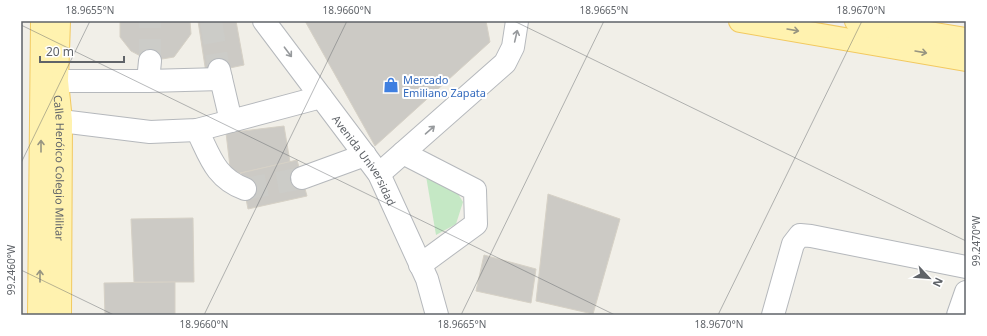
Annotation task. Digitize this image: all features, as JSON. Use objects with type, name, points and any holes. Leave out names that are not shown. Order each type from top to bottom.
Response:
[{"type":"main road","points":[[39,315],[42,21]]},
{"type":"main road","name":"Calle Heróico Colegio Militar","points":[[59,21],[57,81],[61,121],[60,315]]},
{"type":"main road","points":[[740,21],[966,60]]},
{"type":"main road","points":[[856,21],[966,39]]},
{"type":"street","name":"Avenida Universidad","points":[[264,21],[379,174],[427,279],[437,315]]},
{"type":"street","points":[[379,174],[505,63],[513,47],[517,21]]},
{"type":"street","points":[[57,81],[149,71],[220,75],[231,121]]},
{"type":"street","points":[[61,121],[150,132],[197,130],[321,97]]},
{"type":"street","points":[[197,130],[219,173],[231,184],[245,190]]},
{"type":"street","points":[[402,154],[476,190],[476,224],[420,265]]},
{"type":"street","points":[[302,178],[365,155]]},
{"type":"street","points":[[773,315],[793,244],[800,235],[966,267]]},
{"type":"street","points":[[958,315],[966,292]]},
{"type":"green space","points":[[426,176],[452,184],[463,202],[456,224],[436,235]]},
{"type":"building","points":[[120,21],[190,21],[191,34],[174,57],[150,61],[131,51],[120,37]]},
{"type":"building","points":[[198,21],[236,21],[244,65],[206,73]]},
{"type":"building","name":"Mercado Emiliano Zapata","points":[[305,21],[486,21],[490,42],[375,146]]},
{"type":"building","points":[[284,126],[290,162],[231,175],[226,133]]},
{"type":"building","points":[[297,160],[307,196],[248,209],[241,173]]},
{"type":"building","points":[[548,194],[620,219],[593,314],[536,301]]},
{"type":"building","points":[[193,218],[194,282],[134,282],[131,219]]},
{"type":"building","points":[[484,255],[536,269],[531,303],[476,291]]},
{"type":"building","points":[[175,282],[175,315],[105,315],[104,283]]},
{"type":"tunnel","points":[[150,21],[150,61]]},
{"type":"tunnel","points":[[211,21],[219,70]]},
{"type":"tunnel","points":[[245,189],[302,178]]},
{"type":"place","name":"Mercado Emiliano Zapata","points":[[391,85]]}]
